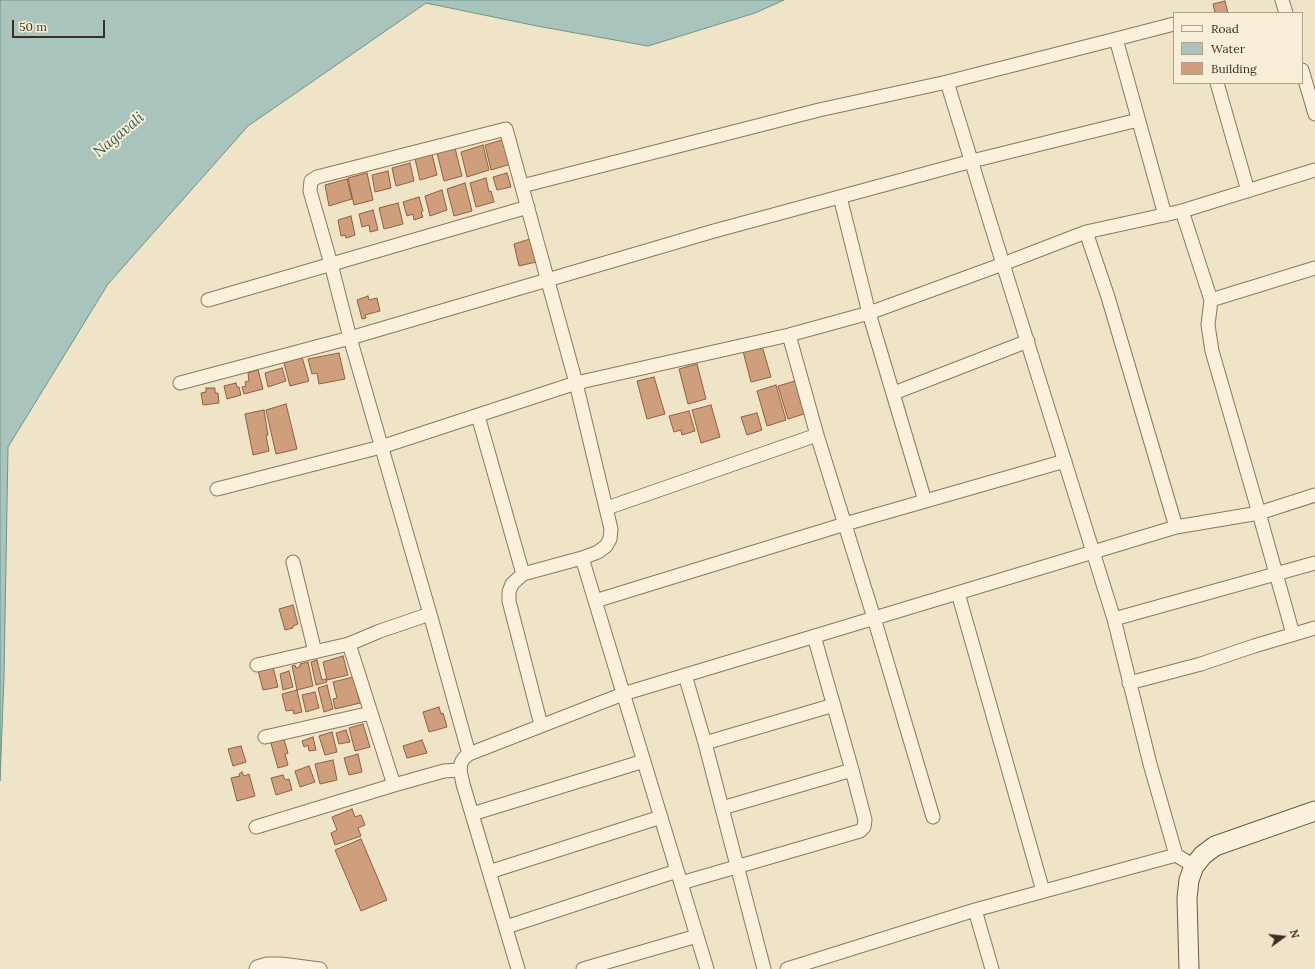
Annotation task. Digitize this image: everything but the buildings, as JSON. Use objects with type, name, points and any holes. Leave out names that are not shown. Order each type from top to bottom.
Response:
[{"type":"main road","points":[[1189,969],[1189,880],[1194,866],[1202,854],[1215,846],[1315,811]]},
{"type":"street","points":[[1282,0],[1286,12]]},
{"type":"street","points":[[522,186],[819,110],[947,82],[1173,24]]},
{"type":"street","points":[[1116,39],[1165,215]]},
{"type":"street","points":[[1303,73],[1315,114]]},
{"type":"street","points":[[947,82],[1114,619],[1150,764],[1176,855],[1194,866]]},
{"type":"street","points":[[1217,84],[1248,190]]},
{"type":"street","points":[[180,383],[350,338],[547,280],[840,197],[1138,120]]},
{"type":"street","points":[[469,754],[350,338],[310,191],[312,181],[317,177],[506,129],[576,383],[611,529],[610,539],[606,546],[598,552],[582,558],[523,574],[512,584],[509,592],[509,601],[542,725]]},
{"type":"street","points":[[217,490],[381,447],[576,383],[789,335],[869,313],[1004,264],[1086,232],[1182,211],[1315,170]]},
{"type":"street","points":[[840,197],[869,313],[925,501]]},
{"type":"street","points":[[208,300],[528,207]]},
{"type":"street","points":[[1182,211],[1211,300],[1208,325],[1212,351],[1292,634]]},
{"type":"street","points":[[1086,232],[1108,297],[1176,528]]},
{"type":"street","points":[[1211,300],[1315,269]]},
{"type":"street","points":[[789,335],[817,434],[874,618],[933,817]]},
{"type":"street","points":[[894,393],[1028,341]]},
{"type":"street","points":[[478,416],[523,574]]},
{"type":"street","points":[[607,508],[817,434]]},
{"type":"street","points":[[595,601],[844,524],[1065,461]]},
{"type":"street","points":[[518,969],[460,770],[461,763],[469,754],[623,694],[684,675],[1176,528],[1259,513],[1315,495]]},
{"type":"street","points":[[582,558],[707,969]]},
{"type":"street","points":[[293,562],[315,652]]},
{"type":"street","points":[[1114,619],[1315,563]]},
{"type":"street","points":[[958,593],[1043,891]]},
{"type":"street","points":[[257,665],[349,644],[380,631],[430,614]]},
{"type":"street","points":[[1129,683],[1201,664],[1292,634],[1315,628]]},
{"type":"street","points":[[506,927],[679,877],[738,866],[860,831],[864,827],[865,820],[814,636]]},
{"type":"street","points":[[349,644],[394,785]]},
{"type":"street","points":[[684,675],[738,866],[764,969]]},
{"type":"street","points":[[704,743],[834,705]]},
{"type":"street","points":[[265,737],[371,713]]},
{"type":"street","points":[[472,814],[644,761]]},
{"type":"street","points":[[256,827],[444,771],[460,770]]},
{"type":"street","points":[[722,808],[852,770]]},
{"type":"street","points":[[489,872],[660,817]]},
{"type":"street","points":[[787,969],[975,910],[1176,855]]},
{"type":"street","points":[[975,910],[992,969]]},
{"type":"street","points":[[583,969],[697,936]]},
{"type":"street","points":[[256,969],[257,967],[267,964],[282,964],[320,969]]},
{"type":"water","name":"Nagavali","points":[[1,0],[784,0],[755,13],[648,46],[537,26],[426,3],[248,126],[108,284],[8,447],[4,676],[0,781]]}]
